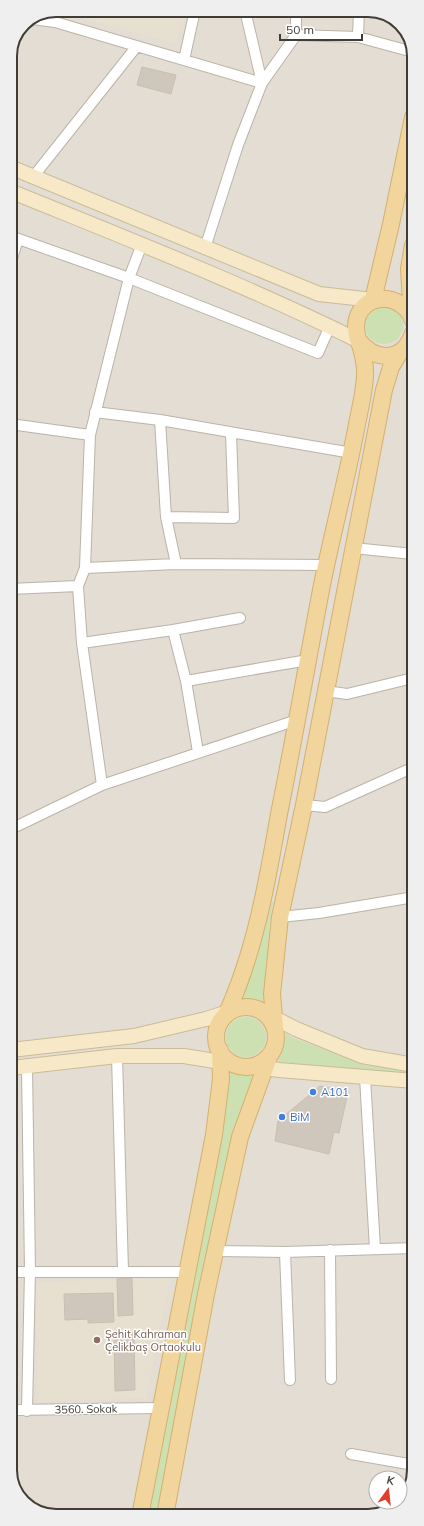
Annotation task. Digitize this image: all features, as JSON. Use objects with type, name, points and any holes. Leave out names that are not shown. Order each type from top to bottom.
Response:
[{"type":"main road","points":[[373,300],[392,224],[407,148]]},
{"type":"main road","points":[[141,1509],[214,1135],[224,1059],[217,1041],[217,1032],[220,1023],[229,1013],[239,987],[258,923],[326,565],[352,453],[366,375],[359,341],[356,334],[357,319],[363,308],[373,300],[382,298],[395,300],[407,309]]},
{"type":"main road","points":[[359,341],[373,354],[382,356],[407,353]]},
{"type":"main road","points":[[165,1509],[215,1251],[240,1137],[262,1064],[274,1048],[276,1038],[271,1019],[272,994],[280,917],[304,805],[384,390],[391,367],[407,353]]},
{"type":"main road","points":[[229,1013],[248,1008],[271,1019]]},
{"type":"main road","points":[[224,1059],[242,1067],[262,1064]]},
{"type":"street","points":[[184,60],[193,17]]},
{"type":"street","points":[[247,17],[262,83]]},
{"type":"street","points":[[205,248],[238,145],[262,83],[296,35],[296,17]]},
{"type":"street","points":[[358,37],[359,17]]},
{"type":"street","points":[[41,20],[55,22],[262,83]]},
{"type":"street","points":[[296,35],[358,37],[406,50]]},
{"type":"street","points":[[34,177],[137,46]]},
{"type":"street","points":[[17,170],[319,294],[373,300]]},
{"type":"street","points":[[17,194],[142,244],[294,309],[359,341]]},
{"type":"street","points":[[17,239],[129,278],[318,353],[330,326]]},
{"type":"street","points":[[102,786],[82,643],[78,586],[85,568],[90,435],[129,278],[142,244]]},
{"type":"street","points":[[95,412],[160,420],[231,434],[352,453]]},
{"type":"street","points":[[160,420],[166,517],[176,564]]},
{"type":"street","points":[[17,425],[90,435]]},
{"type":"street","points":[[166,517],[234,518],[231,434]]},
{"type":"street","points":[[353,548],[407,553]]},
{"type":"street","points":[[85,568],[176,564],[326,565]]},
{"type":"street","points":[[17,589],[78,586]]},
{"type":"street","points":[[82,643],[173,630],[240,618]]},
{"type":"street","points":[[173,630],[186,680],[198,752]]},
{"type":"street","points":[[186,680],[308,660]]},
{"type":"street","points":[[326,691],[347,694],[407,680]]},
{"type":"street","points":[[17,826],[102,786],[198,752],[297,720]]},
{"type":"street","points":[[304,805],[325,807],[407,770]]},
{"type":"street","points":[[280,917],[319,913],[407,898]]},
{"type":"street","points":[[17,1049],[134,1036],[229,1013]]},
{"type":"street","points":[[271,1019],[362,1056],[407,1064]]},
{"type":"street","points":[[117,1056],[123,1271]]},
{"type":"street","points":[[17,1068],[117,1056],[184,1056],[224,1059]]},
{"type":"street","points":[[262,1064],[365,1077],[407,1080]]},
{"type":"street","points":[[27,1067],[30,1272],[27,1411]]},
{"type":"street","points":[[365,1077],[375,1249]]},
{"type":"street","points":[[215,1251],[285,1252],[407,1248]]},
{"type":"street","points":[[330,1250],[331,1379]]},
{"type":"street","points":[[285,1252],[290,1380]]},
{"type":"street","points":[[17,1272],[187,1272]]},
{"type":"street","name":"3560. Sokak","points":[[17,1410],[160,1408]]},
{"type":"street","points":[[351,1454],[407,1464]]},
{"type":"shaded area","points":[[56,17],[371,17],[388,22],[397,30],[404,41],[407,56],[407,1470],[368,1470],[368,1509],[46,1508],[36,1504],[25,1494],[19,1483],[17,1470],[18,48],[20,41],[28,28],[41,20]]},
{"type":"shaded area","points":[[77,17],[185,17],[176,43]]},
{"type":"shaded area","name":"Şehit Kahraman Çelikbaş Ortaokulu","points":[[171,1278],[146,1398],[38,1402],[35,1282]]},
{"type":"green space","points":[[380,306],[388,306],[398,311],[402,318],[402,332],[398,339],[388,344],[380,344],[370,339],[368,336],[365,329],[365,321],[370,311],[373,309]]},
{"type":"green space","points":[[268,901],[273,902],[269,928],[266,1005],[254,1000],[241,1000]]},
{"type":"green space","points":[[246,1017],[254,1019],[260,1023],[264,1029],[266,1037],[264,1045],[260,1051],[254,1055],[246,1057],[238,1055],[232,1051],[228,1045],[226,1037],[228,1029],[232,1023],[238,1019]]},
{"type":"green space","points":[[286,1033],[293,1038],[366,1065],[407,1071],[407,1077],[278,1063]]},
{"type":"green space","points":[[227,1070],[240,1075],[254,1076],[200,1293],[158,1509],[148,1509]]},
{"type":"building","points":[[142,67],[176,75],[171,94],[137,85]]},
{"type":"building","points":[[320,1086],[348,1092],[339,1133],[334,1132],[329,1154],[275,1141],[278,1121]]},
{"type":"building","points":[[132,1278],[133,1315],[118,1316],[117,1279]]},
{"type":"building","points":[[113,1293],[114,1322],[88,1323],[88,1319],[65,1320],[64,1294]]},
{"type":"building","points":[[134,1333],[135,1390],[115,1391],[114,1334]]},
{"type":"place","name":"A101","points":[[313,1092]]},
{"type":"place","name":"BiM","points":[[282,1117]]},
{"type":"place","name":"Şehit Kahraman Çelikbaş Ortaokulu","points":[[97,1340]]}]
